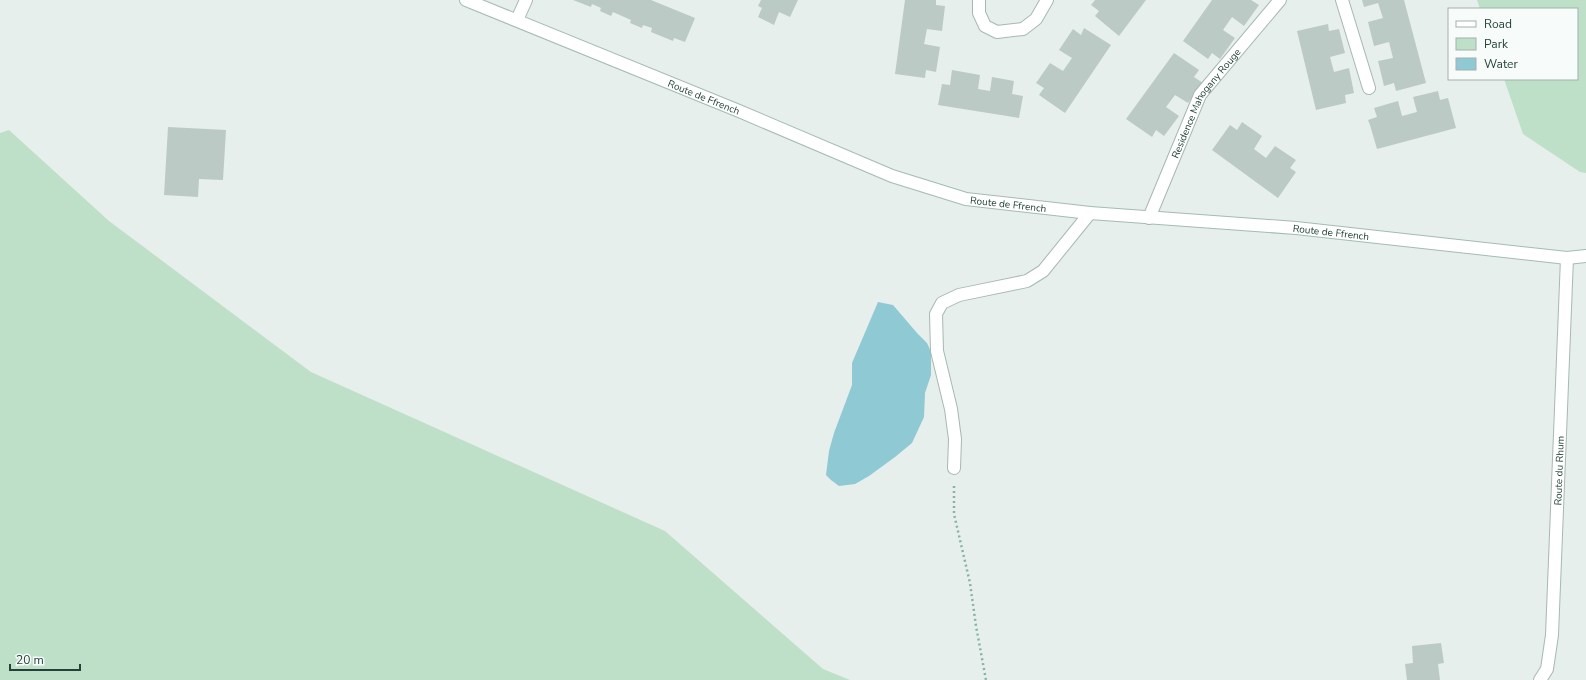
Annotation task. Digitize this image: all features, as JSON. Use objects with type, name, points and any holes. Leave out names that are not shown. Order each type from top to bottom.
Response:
[{"type":"street","name":"Route de Ffrench","points":[[466,0],[732,108],[892,176],[966,199],[1090,213],[1296,228],[1567,258],[1586,256]]},
{"type":"street","points":[[517,20],[526,0]]},
{"type":"street","points":[[979,0],[979,13],[985,26],[997,32],[1023,29],[1036,19],[1048,0]]},
{"type":"street","name":"Residence Mahogany Rouge","points":[[1149,218],[1200,95],[1280,0]]},
{"type":"street","points":[[1342,0],[1369,88]]},
{"type":"street","points":[[954,468],[955,440],[951,409],[937,351],[936,314],[939,308],[942,303],[959,295],[1027,281],[1043,271],[1090,213]]},
{"type":"street","name":"Route du Rhum","points":[[1540,680],[1547,669],[1552,635],[1567,258]]},
{"type":"path","points":[[954,468],[954,514],[970,583],[986,680]]},
{"type":"green space","points":[[1477,0],[1586,0],[1586,173],[1580,172],[1523,134],[1504,80],[1578,80],[1578,8],[1480,8]]},
{"type":"green space","points":[[9,130],[109,221],[311,372],[665,531],[823,669],[850,680],[0,680],[0,133]]},
{"type":"water","points":[[878,302],[893,305],[927,343],[931,352],[931,375],[925,393],[924,417],[912,443],[895,457],[869,476],[855,484],[839,486],[826,475],[829,451],[834,433],[852,385],[852,363]]},
{"type":"building","points":[[573,0],[651,0],[695,18],[685,42],[674,38],[673,41],[651,32],[652,28],[643,25],[642,28],[630,23],[631,20],[613,12],[611,16],[600,11],[601,8],[592,4],[591,7]]},
{"type":"building","points":[[761,0],[798,0],[790,17],[779,12],[774,25],[758,17],[762,8],[758,6]]},
{"type":"building","points":[[905,0],[936,0],[936,5],[945,6],[942,31],[927,29],[924,44],[940,47],[936,72],[926,70],[925,78],[895,74]]},
{"type":"building","points":[[1095,0],[1146,0],[1119,36],[1095,16],[1099,11],[1091,5]]},
{"type":"building","points":[[1212,0],[1251,0],[1259,5],[1244,26],[1232,17],[1223,30],[1235,38],[1220,59],[1212,53],[1208,59],[1183,41]]},
{"type":"building","points":[[1362,0],[1404,0],[1426,83],[1396,91],[1394,83],[1384,86],[1378,61],[1393,58],[1389,42],[1374,46],[1368,22],[1383,18],[1378,3],[1364,7]]},
{"type":"building","points":[[1328,24],[1329,31],[1339,29],[1345,53],[1330,57],[1334,72],[1349,68],[1354,93],[1345,95],[1346,103],[1316,110],[1297,31]]},
{"type":"building","points":[[1084,28],[1111,45],[1065,113],[1039,95],[1044,88],[1036,83],[1050,63],[1063,71],[1072,58],[1059,50],[1073,29],[1081,35]]},
{"type":"building","points":[[1174,53],[1199,70],[1194,77],[1203,83],[1188,103],[1175,95],[1166,107],[1179,116],[1164,136],[1156,130],[1152,137],[1126,119]]},
{"type":"building","points":[[952,70],[980,75],[978,89],[990,91],[992,77],[1014,81],[1012,94],[1023,96],[1019,118],[938,105],[942,84],[950,85]]},
{"type":"building","points":[[1438,91],[1440,100],[1448,98],[1456,128],[1377,149],[1368,120],[1377,117],[1374,108],[1398,101],[1402,116],[1417,112],[1413,97]]},
{"type":"building","points":[[1242,122],[1262,136],[1254,149],[1266,158],[1275,146],[1296,160],[1290,168],[1296,172],[1278,198],[1212,150],[1230,125],[1237,130]]},
{"type":"building","points":[[168,127],[226,130],[223,180],[199,179],[198,197],[164,195]]},
{"type":"building","points":[[1441,643],[1444,663],[1438,664],[1440,680],[1407,680],[1405,664],[1413,663],[1412,646]]}]
